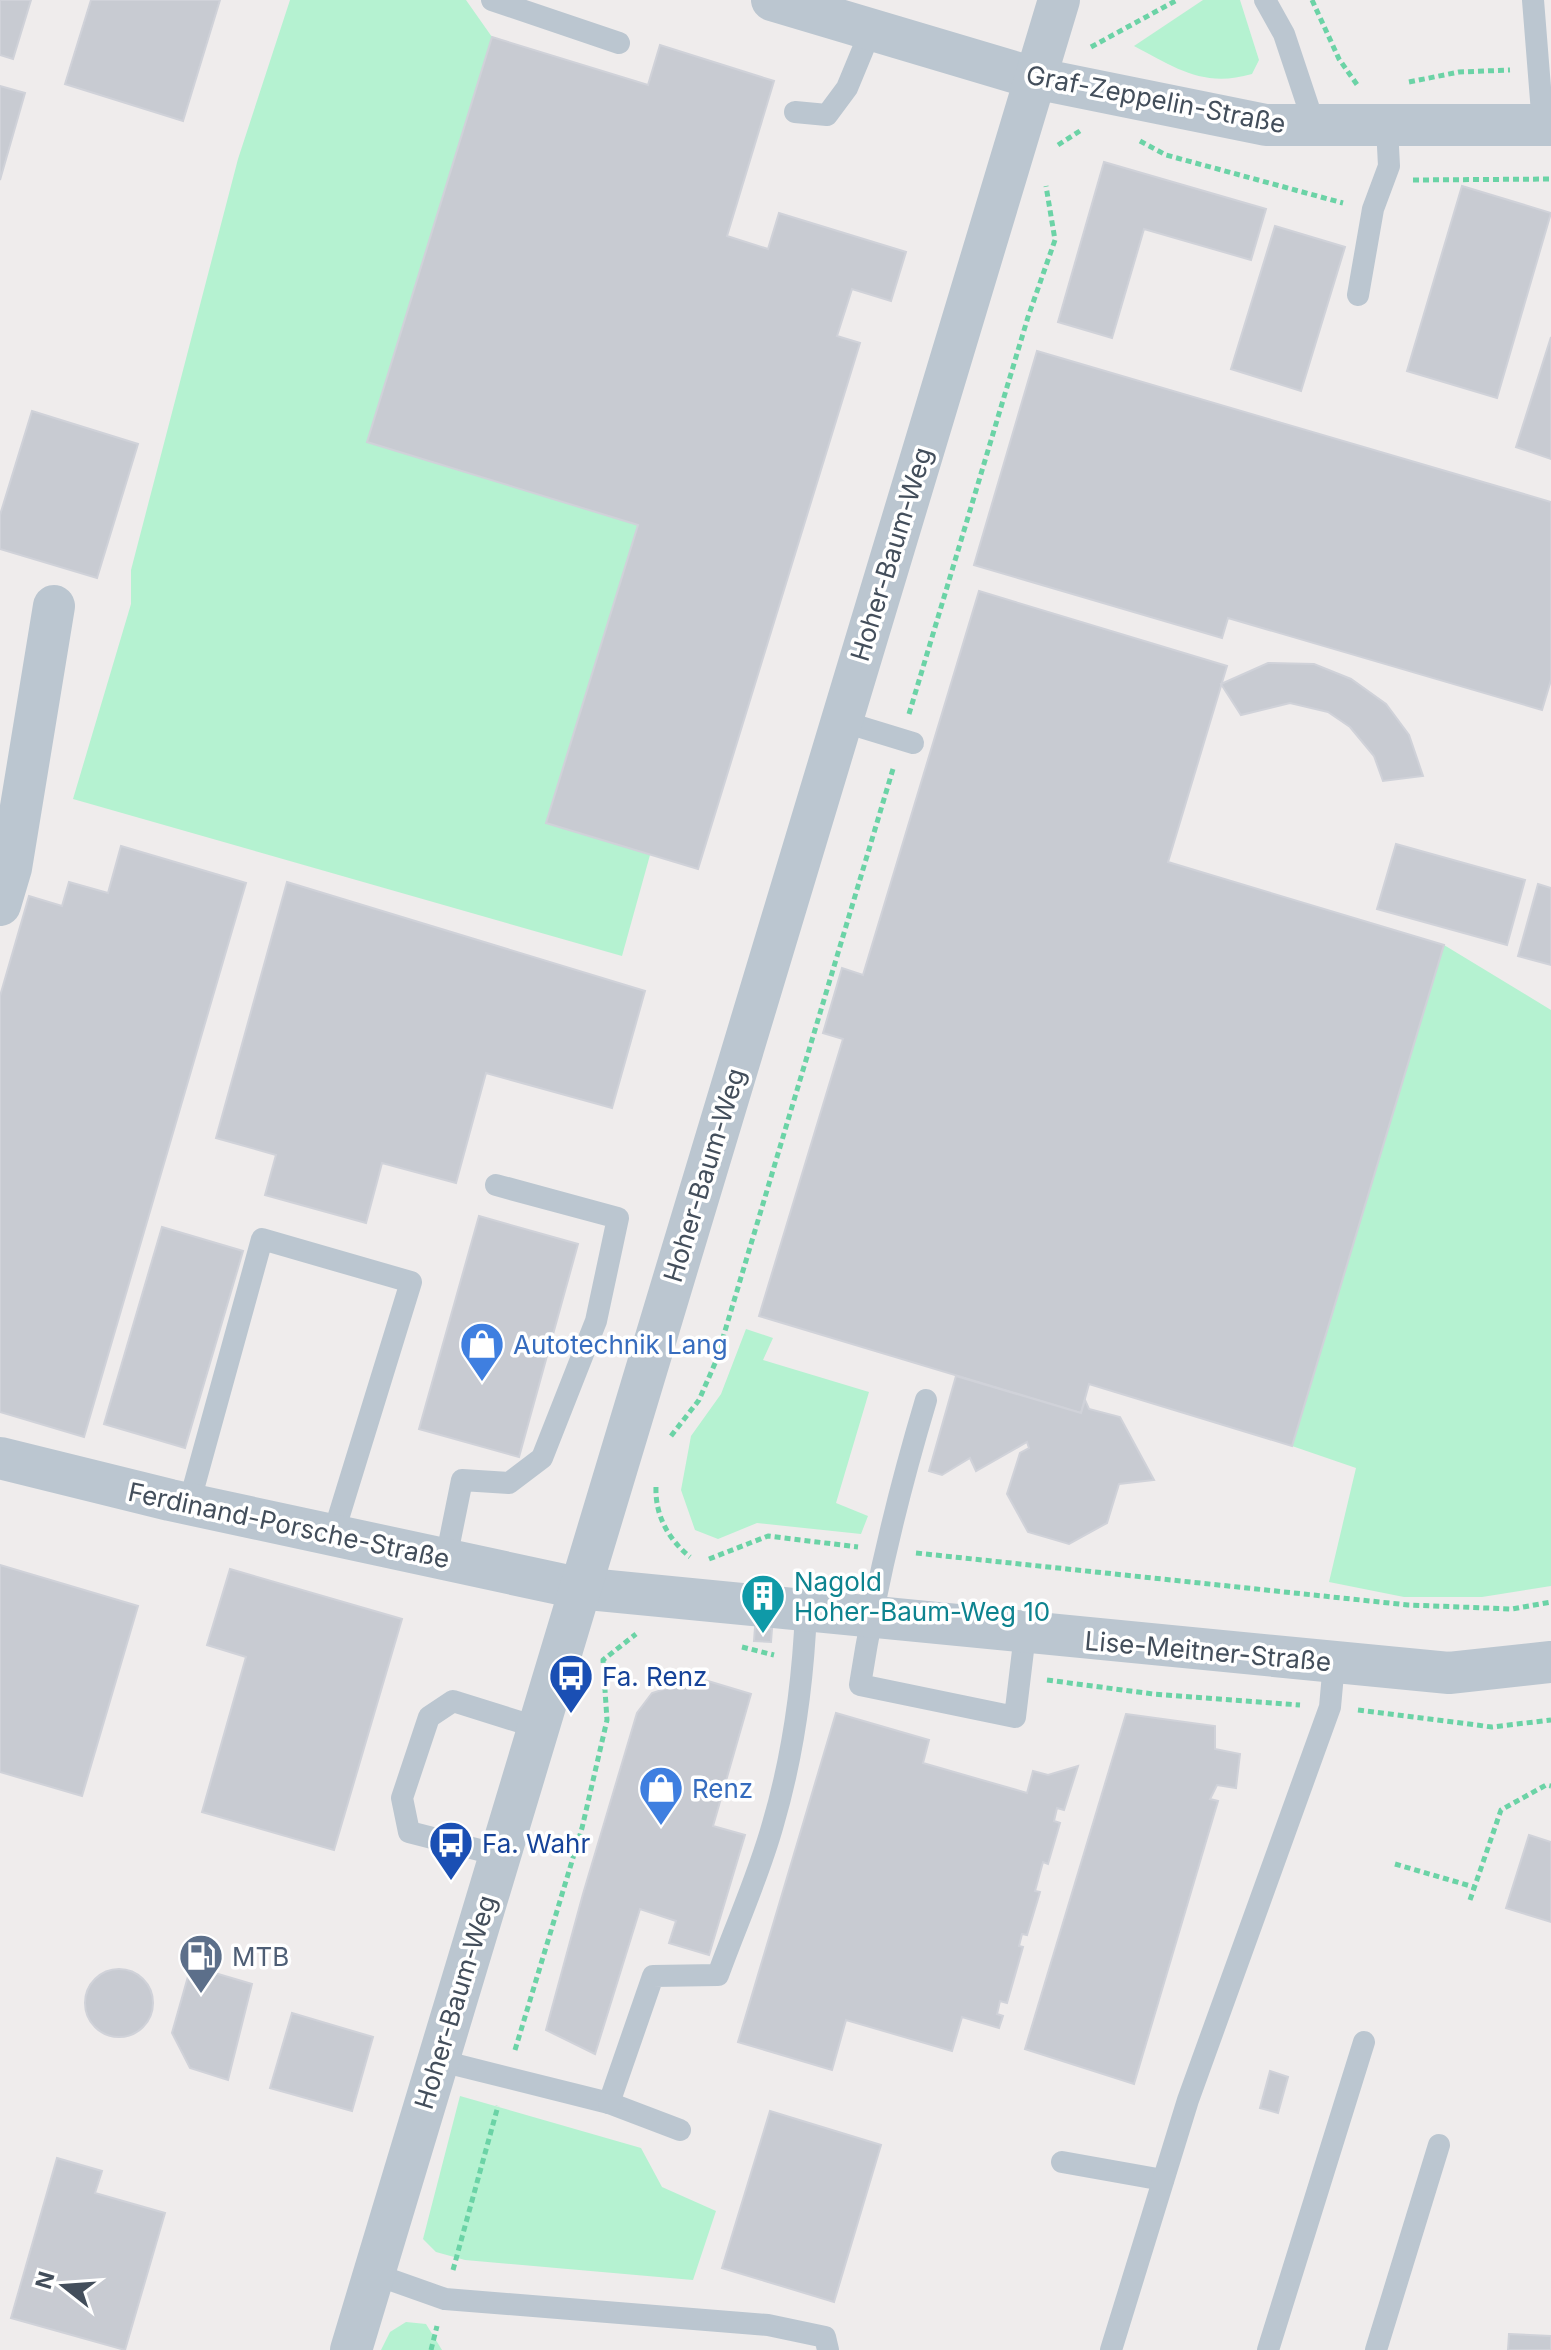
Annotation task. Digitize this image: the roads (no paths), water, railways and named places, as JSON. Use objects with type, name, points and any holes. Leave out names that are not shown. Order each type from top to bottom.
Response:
[{"type":"street","name":"Graf-Zeppelin-Straße","points":[[772,0],[855,17],[1034,78],[1266,125],[1315,127],[1378,110],[1547,125]]},
{"type":"street","name":"Hoher-Baum-Weg","points":[[351,2350],[536,1727],[1059,0]]},
{"type":"street","points":[[0,905],[11,868],[54,606]]},
{"type":"street","name":"Ferdinand-Porsche-Straße","points":[[0,1458],[189,1504],[578,1588]]},
{"type":"street","name":"Lise-Meitner-Straße","points":[[578,1588],[1449,1673],[1551,1662]]},
{"type":"lane","points":[[492,0],[619,43]]},
{"type":"lane","points":[[1265,0],[1284,34],[1315,127]]},
{"type":"lane","points":[[1533,0],[1538,69],[1547,125]]},
{"type":"lane","points":[[795,112],[827,115],[847,88],[855,17]]},
{"type":"lane","points":[[1358,295],[1373,209],[1389,166],[1378,110]]},
{"type":"lane","points":[[841,721],[907,741]]},
{"type":"lane","points":[[446,1559],[462,1480],[509,1483],[542,1458],[596,1321],[618,1218],[496,1185]]},
{"type":"lane","points":[[189,1504],[262,1239],[411,1282],[333,1535]]},
{"type":"lane","points":[[926,1400],[885,1550],[860,1685],[1015,1717],[1016,1678],[1025,1634]]},
{"type":"lane","points":[[609,2103],[653,1976],[718,1975],[773,1825],[791,1744],[804,1657],[806,1611]]},
{"type":"lane","points":[[1111,2350],[1188,2100],[1330,1707],[1334,1663]]},
{"type":"lane","points":[[499,1855],[409,1832],[402,1798],[429,1717],[453,1701],[536,1727]]},
{"type":"lane","points":[[1268,2350],[1364,2042]]},
{"type":"lane","points":[[437,2060],[609,2103],[680,2130]]},
{"type":"lane","points":[[1376,2350],[1439,2145]]},
{"type":"lane","points":[[1062,2162],[1163,2180]]},
{"type":"lane","points":[[374,2274],[445,2299],[768,2325],[825,2337],[828,2350]]},
{"type":"place","name":"Autotechnik Lang","points":[[482,1383]]},
{"type":"place","name":"Nagold Hoher-Baum-Weg 10","points":[[763,1635]]},
{"type":"place","name":"Fa. Renz","points":[[571,1715]]},
{"type":"place","name":"Renz","points":[[661,1827]]},
{"type":"place","name":"Fa. Wahr","points":[[451,1882]]},
{"type":"place","name":"MTB","points":[[201,1995]]}]
